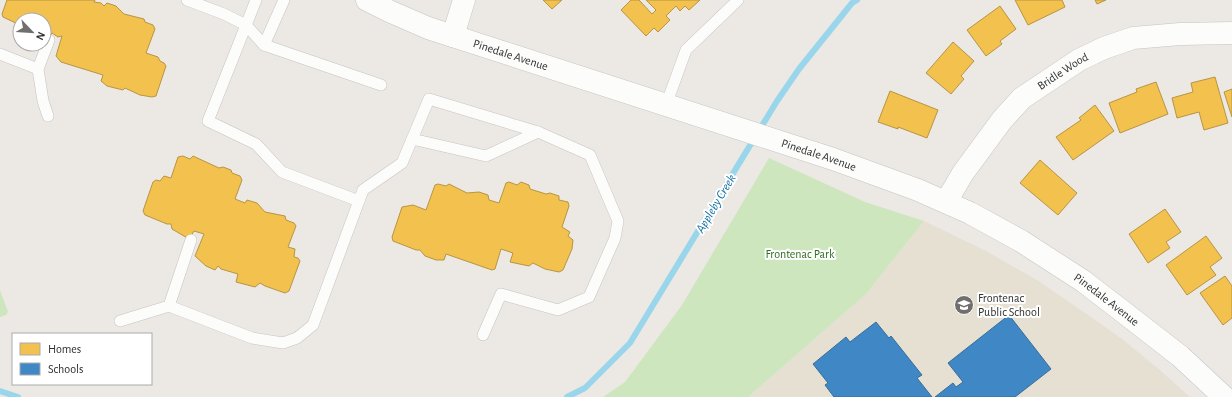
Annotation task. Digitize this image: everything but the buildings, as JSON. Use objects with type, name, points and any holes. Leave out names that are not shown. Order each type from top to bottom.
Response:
[{"type":"street","name":"Pinedale Avenue","points":[[367,0],[411,21],[453,36],[799,147],[893,180],[970,213],[1021,241],[1083,281],[1180,356],[1224,397]]},
{"type":"street","points":[[453,36],[464,0]]},
{"type":"street","name":"Bridle Wood","points":[[946,202],[963,173],[1002,120],[1022,98],[1079,60],[1104,48],[1133,38],[1180,34],[1232,33]]},
{"type":"lane","points":[[187,0],[224,14],[246,25],[264,45],[382,85]]},
{"type":"lane","points":[[243,0],[255,2],[208,121],[256,144],[282,172],[359,201]]},
{"type":"lane","points":[[264,45],[284,0]]},
{"type":"lane","points":[[666,105],[686,50],[738,0]]},
{"type":"lane","points":[[44,52],[38,69],[43,101],[48,116]]},
{"type":"lane","points":[[0,54],[38,69]]},
{"type":"lane","points":[[120,321],[169,306],[252,338],[283,343],[298,338],[313,325],[363,190],[402,163],[429,99],[538,132],[590,155],[618,221],[616,238],[589,297],[558,310],[501,294],[483,335]]},
{"type":"lane","points":[[412,139],[486,156],[538,132]]},
{"type":"lane","points":[[169,306],[191,240]]},
{"type":"shaded area","name":"Frontenac Public School","points":[[924,221],[984,250],[1037,280],[1122,339],[1190,397],[748,397],[866,294]]},
{"type":"green space","name":"Frontenac Park","points":[[769,158],[865,202],[924,221],[866,294],[748,397],[603,397],[625,382],[682,305]]},
{"type":"green space","points":[[0,290],[8,312],[6,315],[0,317]]},
{"type":"waterway","name":"Appleby Creek","points":[[567,397],[585,388],[630,343],[777,101],[799,69],[852,3],[857,0]]},
{"type":"waterway","name":"Appleby Creek","points":[[0,391],[18,397]]},
{"type":"place","name":"Frontenac Public School","points":[[964,305]]}]
